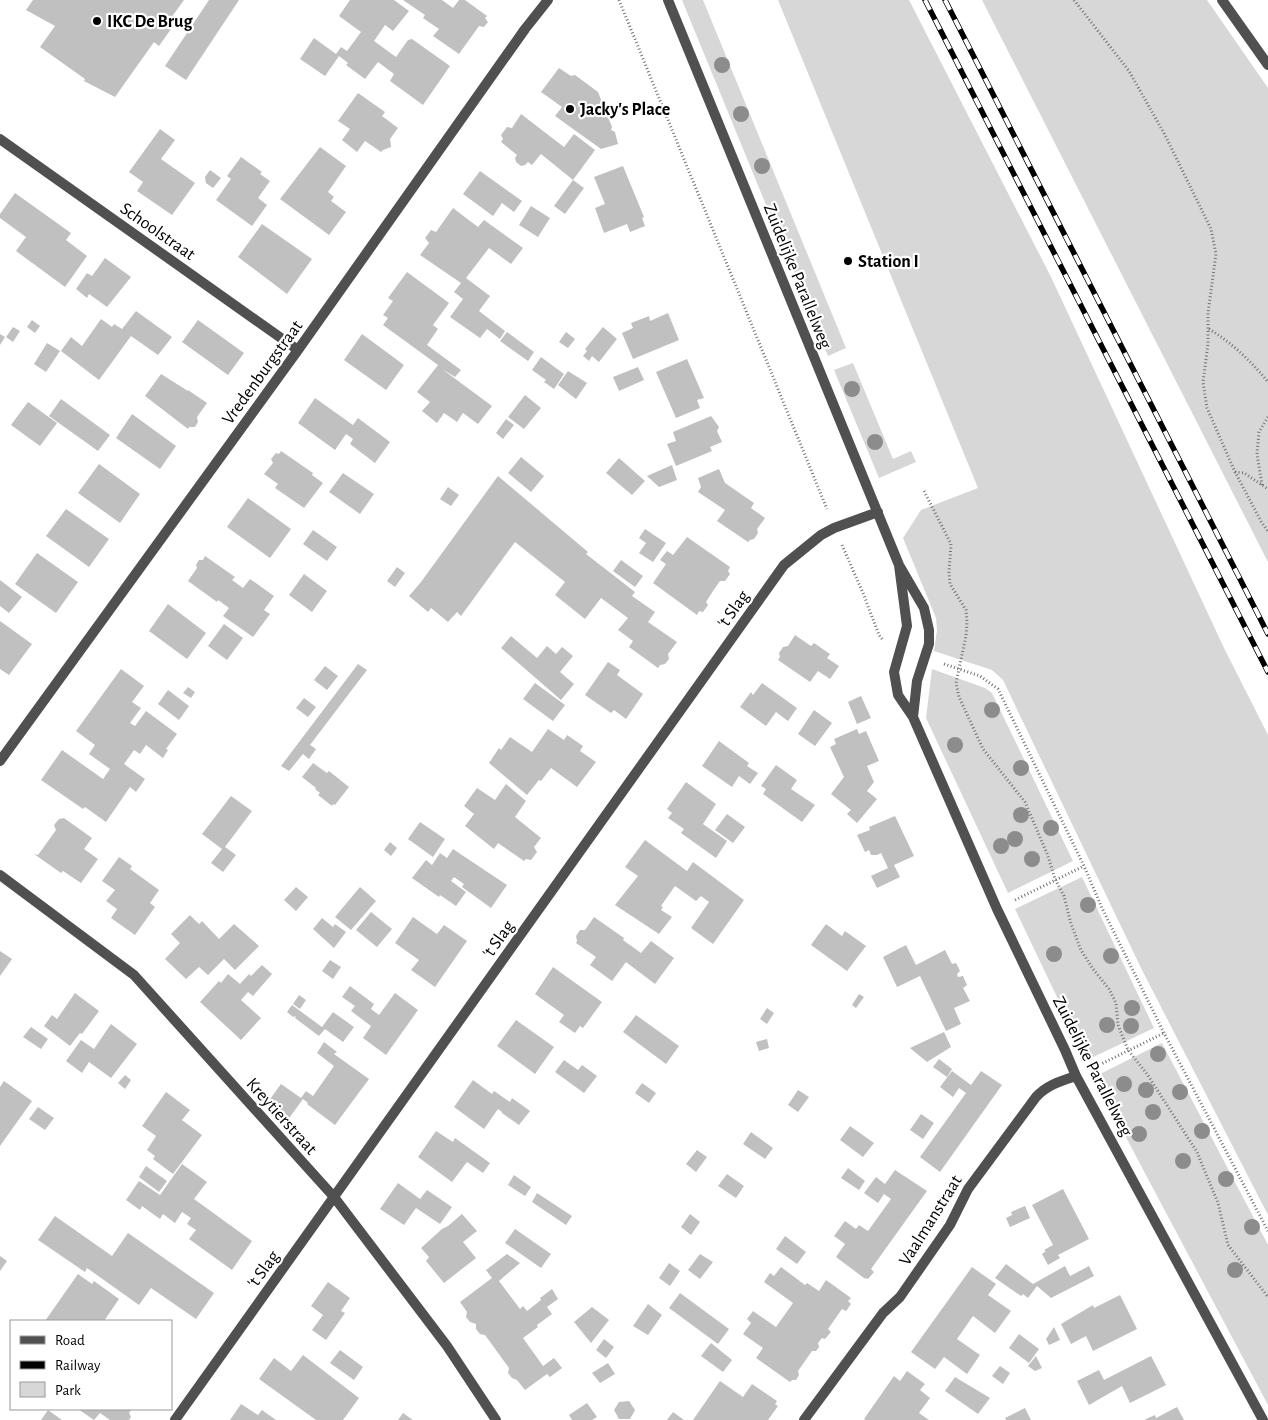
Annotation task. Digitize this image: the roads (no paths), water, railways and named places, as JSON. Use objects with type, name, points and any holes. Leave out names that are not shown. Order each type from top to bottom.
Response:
[{"type":"street","name":"Vredenburgstraat","points":[[0,761],[298,350],[525,29],[548,0]]},
{"type":"street","name":"Zuidelijke Parallelweg","points":[[668,0],[899,565],[924,608],[929,630],[929,644],[916,689],[913,717]]},
{"type":"street","points":[[1222,0],[1268,65]]},
{"type":"street","name":"Schoolstraat","points":[[0,139],[298,350]]},
{"type":"street","name":"'t Slag","points":[[175,1420],[784,565],[821,535],[834,528],[878,512]]},
{"type":"street","name":"Zuidelijke Parallelweg","points":[[899,565],[907,626],[894,672],[898,695],[913,717],[997,908],[1076,1076],[1263,1420]]},
{"type":"street","name":"Kreytierstraat","points":[[0,875],[134,975],[334,1197],[447,1346],[496,1420]]},
{"type":"street","name":"Vaalmanstraat","points":[[804,1420],[883,1312],[900,1297],[950,1225],[968,1188],[1036,1097],[1043,1089],[1076,1076]]},
{"type":"railway","points":[[925,0],[1268,672]]},
{"type":"railway","points":[[945,0],[1268,634]]},
{"type":"place","name":"IKC De Brug","points":[[97,21]]},
{"type":"place","name":"Jacky's Place","points":[[570,109]]},
{"type":"place","name":"Station I","points":[[848,261]]}]
